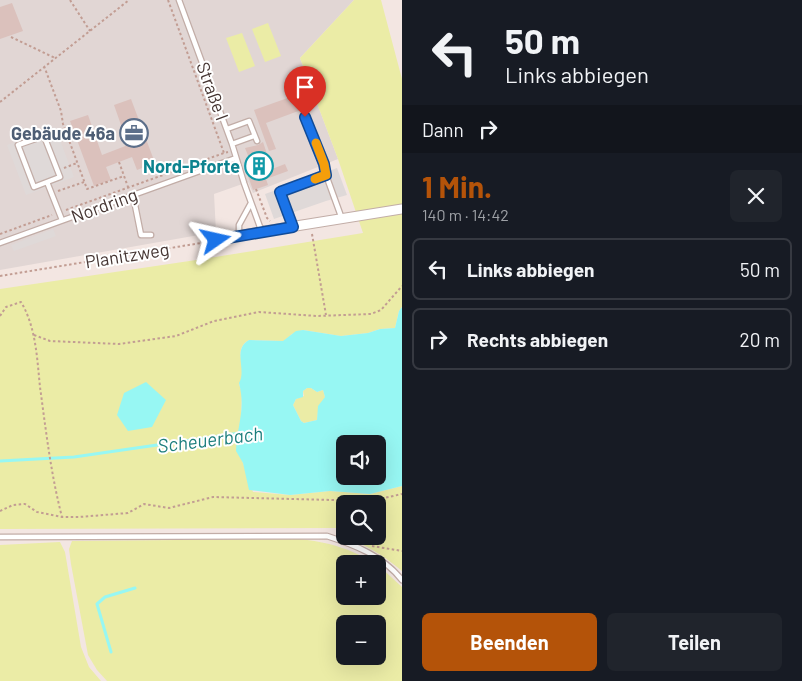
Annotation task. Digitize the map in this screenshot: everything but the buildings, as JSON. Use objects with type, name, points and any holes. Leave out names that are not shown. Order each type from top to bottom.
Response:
[{"type":"street","points":[[216,240],[265,230],[402,209]]},
{"type":"lane","name":"Straße I","points":[[179,0],[227,129],[260,228],[265,230]]},
{"type":"lane","points":[[305,117],[324,164],[326,175],[342,219]]},
{"type":"lane","points":[[227,129],[249,121],[256,142]]},
{"type":"lane","points":[[44,136],[60,177],[47,182],[34,187],[18,146],[44,136]]},
{"type":"lane","points":[[233,147],[254,136]]},
{"type":"lane","name":"Nordring","points":[[0,244],[236,158]]},
{"type":"lane","points":[[293,227],[280,192],[326,175]]},
{"type":"lane","points":[[47,182],[62,220]]},
{"type":"lane","points":[[132,195],[141,235],[144,237],[151,236]]},
{"type":"lane","points":[[244,235],[239,231],[239,225],[251,203]]},
{"type":"lane","points":[[0,537],[327,536],[352,544],[377,558],[402,580]]},
{"type":"path","points":[[70,0],[90,31]]},
{"type":"path","points":[[0,102],[129,0]]},
{"type":"path","points":[[168,0],[224,153]]},
{"type":"path","points":[[11,37],[54,58]]},
{"type":"path","points":[[44,66],[87,189],[124,176]]},
{"type":"path","points":[[0,234],[224,153],[233,147]]},
{"type":"path","points":[[119,162],[128,187]]},
{"type":"path","points":[[71,165],[77,163]]},
{"type":"path","points":[[52,194],[84,182]]},
{"type":"path","points":[[256,189],[267,218],[270,221]]},
{"type":"path","points":[[310,224],[326,316]]},
{"type":"path","name":"Planitzweg","points":[[0,276],[216,240]]},
{"type":"path","points":[[34,335],[50,341],[119,344],[176,336],[214,321],[259,312],[326,316],[371,314],[381,310],[402,286]]},
{"type":"path","points":[[0,316],[6,308],[21,302],[28,313],[34,335],[51,465],[62,517]]},
{"type":"path","points":[[0,511],[13,505],[25,504],[37,512],[62,517],[79,517],[128,513],[144,504],[169,508],[213,497],[371,501],[402,494]]},
{"type":"path","points":[[365,551],[372,546],[402,551]]},
{"type":"shaded area","points":[[0,0],[354,0],[300,58],[338,159],[253,193],[248,182],[214,194],[216,232],[0,270]]},
{"type":"shaded area","points":[[55,127],[74,177],[26,195],[7,145]]},
{"type":"shaded area","points":[[337,168],[347,195],[274,219],[265,194]]},
{"type":"shaded area","points":[[53,229],[56,236],[14,251],[11,245]]},
{"type":"green space","points":[[354,0],[381,0],[402,79],[402,307],[399,311],[395,328],[341,336],[303,330],[292,334],[284,341],[249,340],[244,344],[241,352],[243,378],[239,384],[242,393],[241,420],[236,443],[253,492],[290,495],[330,491],[370,494],[402,486],[402,571],[386,558],[386,555],[380,555],[363,545],[386,545],[386,495],[336,495],[336,528],[0,529],[0,289],[363,233],[338,159],[300,58]]},
{"type":"green space","points":[[268,23],[281,56],[265,62],[252,29]]},
{"type":"green space","points":[[242,33],[255,66],[239,72],[226,38]]},
{"type":"green space","points":[[307,388],[317,392],[323,390],[325,397],[318,412],[317,420],[304,423],[301,421],[293,405],[296,399],[304,396],[303,391]]},
{"type":"green space","points":[[298,539],[329,544],[348,550],[359,555],[336,555],[336,605],[386,605],[386,572],[402,587],[402,681],[107,681],[97,670],[88,655],[69,549],[72,541]]},
{"type":"green space","points":[[60,542],[65,552],[81,647],[89,667],[101,681],[0,681],[0,545]]},
{"type":"water","points":[[402,307],[402,486],[370,494],[330,491],[290,495],[249,490],[243,463],[236,451],[242,401],[239,383],[242,372],[240,354],[244,344],[249,340],[283,341],[296,331],[303,330],[341,336],[395,328],[399,311]],"holes":[[[311,388],[317,392],[323,390],[325,397],[318,406],[317,420],[304,423],[301,421],[293,405],[296,399],[303,397],[303,391]]]},
{"type":"water","points":[[146,382],[166,400],[152,427],[128,431],[117,415],[124,393]]},
{"type":"waterway","name":"Scheuerbach","points":[[0,461],[74,457],[240,433]]},
{"type":"waterway","points":[[111,652],[97,604],[105,597],[135,588]]},
{"type":"slow traffic","points":[[315,179],[326,175],[316,143]]},
{"type":"place","name":"Gebäude 46a","points":[[134,133]]},
{"type":"place","name":"Nord-Pforte","points":[[259,166]]},
{"type":"route","points":[[216,240],[265,230],[293,227],[280,192],[326,175],[324,164],[305,117]]}]
